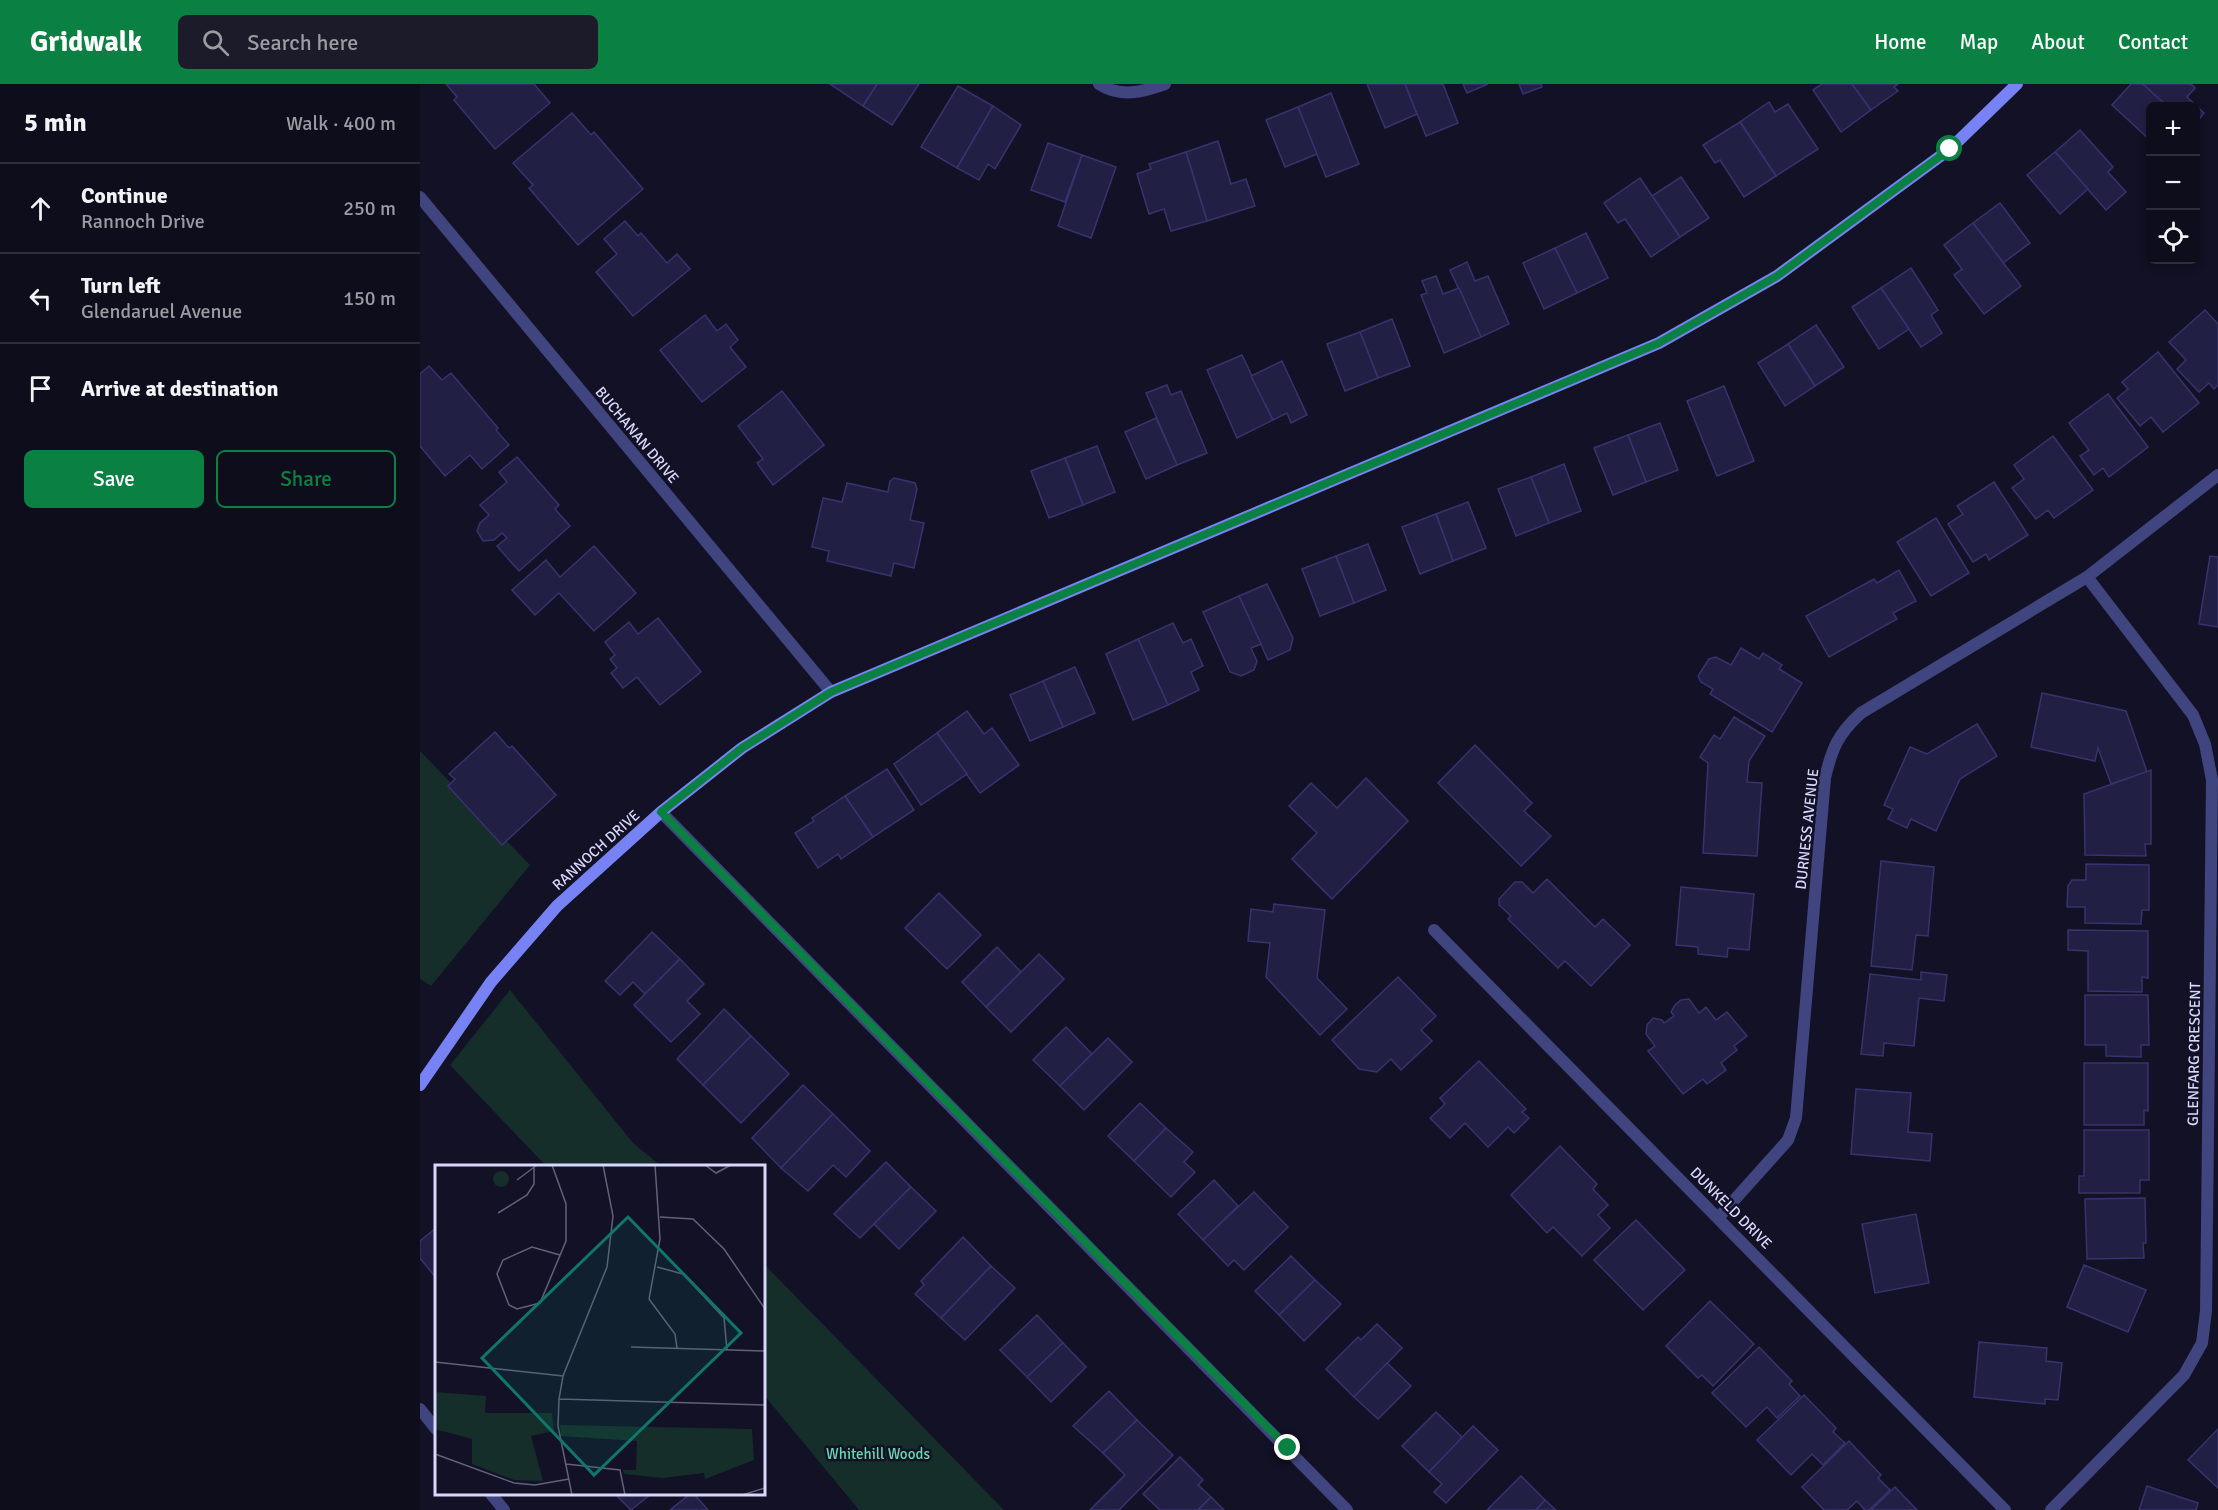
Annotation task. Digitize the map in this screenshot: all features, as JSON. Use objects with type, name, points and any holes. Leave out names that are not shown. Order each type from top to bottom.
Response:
[{"type":"street","points":[[1099,84],[1127,93],[1147,91],[1165,84]]},
{"type":"street","name":"RANNOCH DRIVE","points":[[420,1085],[491,982],[557,906],[661,812],[742,748],[831,692],[1659,343],[1777,276],[1950,149],[2017,84]]},
{"type":"street","name":"BUCHANAN DRIVE","points":[[420,197],[831,692]]},
{"type":"street","name":"DURNESS AVENUE","points":[[1719,1217],[1788,1140],[1796,1118],[1826,778],[1831,753],[1842,731],[1860,713],[2087,577],[2218,475]]},
{"type":"street","name":"GLENFARG CRESCENT","points":[[2050,1510],[2184,1375],[2202,1343],[2206,1311],[2212,780],[2205,744],[2193,715],[2087,577]]},
{"type":"street","points":[[661,812],[1347,1510]]},
{"type":"street","name":"DUNKELD DRIVE","points":[[1434,930],[2005,1510]]},
{"type":"street","points":[[420,1409],[435,1428]]},
{"type":"street","points":[[492,1495],[504,1510]]},
{"type":"green space","points":[[420,751],[530,865],[431,986],[420,979]]},
{"type":"green space","points":[[510,990],[633,1143],[660,1165],[545,1165],[450,1065]]},
{"type":"green space","name":"Whitehill Woods","points":[[765,1265],[1004,1510],[859,1510],[765,1396]]},
{"type":"building","points":[[446,84],[534,84],[550,103],[495,149],[454,100],[457,97]]},
{"type":"building","points":[[830,84],[877,84],[863,106]]},
{"type":"building","points":[[877,84],[919,84],[892,125],[863,106]]},
{"type":"building","points":[[1367,84],[1405,84],[1417,114],[1385,128]]},
{"type":"building","points":[[1405,84],[1443,84],[1458,123],[1426,136]]},
{"type":"building","points":[[1463,84],[1488,84],[1467,93]]},
{"type":"building","points":[[1519,84],[1541,84],[1542,87],[1523,94]]},
{"type":"building","points":[[1822,84],[1852,84],[1871,110],[1841,132],[1813,90]]},
{"type":"building","points":[[1852,84],[1898,84],[1894,87],[1898,91],[1871,110]]},
{"type":"building","points":[[2131,84],[2143,84],[2163,102],[2146,102],[2146,136],[2112,105]]},
{"type":"building","points":[[2143,84],[2191,84],[2195,88],[2187,97],[2192,102],[2163,102]]},
{"type":"building","points":[[958,86],[993,106],[957,168],[921,147]]},
{"type":"building","points":[[1331,93],[1359,164],[1326,177],[1298,107]]},
{"type":"building","points":[[1769,102],[1775,112],[1788,104],[1818,149],[1776,176],[1740,122]]},
{"type":"building","points":[[993,106],[1021,125],[995,169],[988,164],[979,180],[957,168]]},
{"type":"building","points":[[1298,107],[1317,154],[1285,167],[1266,120]]},
{"type":"building","points":[[572,113],[591,135],[594,132],[643,189],[578,245],[529,188],[533,185],[513,163]]},
{"type":"building","points":[[1740,122],[1776,176],[1744,197],[1720,160],[1715,163],[1703,145]]},
{"type":"building","points":[[2080,130],[2113,167],[2108,172],[2126,192],[2106,210],[2055,152]]},
{"type":"building","points":[[1218,141],[1231,184],[1246,179],[1255,206],[1207,221],[1186,152]]},
{"type":"building","points":[[1048,143],[1082,155],[1065,202],[1031,190]]},
{"type":"building","points":[[1186,152],[1207,221],[1171,231],[1164,209],[1149,214],[1137,174],[1151,169],[1149,164]]},
{"type":"building","points":[[2055,152],[2088,189],[2060,214],[2027,175]]},
{"type":"building","points":[[1082,155],[1116,167],[1091,238],[1058,226]]},
{"type":"building","points":[[1681,177],[1709,218],[1680,237],[1652,196]]},
{"type":"building","points":[[1640,178],[1680,237],[1651,257],[1625,219],[1618,223],[1604,203]]},
{"type":"building","points":[[2000,203],[2030,243],[2003,263],[1973,223]]},
{"type":"building","points":[[625,221],[638,236],[641,233],[667,263],[677,254],[690,269],[633,316],[596,272],[617,254],[604,239]]},
{"type":"building","points":[[1973,223],[2021,286],[1984,314],[1954,275],[1962,269],[1944,245]]},
{"type":"building","points":[[1586,233],[1608,278],[1577,293],[1555,248]]},
{"type":"building","points":[[1555,248],[1577,293],[1544,309],[1523,263]]},
{"type":"building","points":[[1467,262],[1475,281],[1488,276],[1509,324],[1481,337],[1450,270]]},
{"type":"building","points":[[1911,268],[1938,310],[1931,315],[1942,333],[1921,347],[1881,288]]},
{"type":"building","points":[[1436,276],[1443,294],[1459,288],[1481,337],[1444,353],[1421,295],[1427,293],[1422,281]]},
{"type":"building","points":[[1881,288],[1909,329],[1879,349],[1852,307]]},
{"type":"building","points":[[2205,310],[2218,324],[2218,385],[2214,389],[2209,383],[2199,392],[2177,369],[2186,360],[2169,342]]},
{"type":"building","points":[[705,315],[717,331],[726,324],[738,340],[730,347],[746,367],[702,402],[660,350]]},
{"type":"building","points":[[1392,319],[1410,366],[1378,378],[1360,332]]},
{"type":"building","points":[[1816,325],[1844,367],[1815,386],[1788,344]]},
{"type":"building","points":[[1360,332],[1378,378],[1345,391],[1327,344]]},
{"type":"building","points":[[1788,344],[1815,386],[1785,406],[1758,363]]},
{"type":"building","points":[[2158,352],[2199,403],[2163,432],[2151,417],[2140,426],[2117,398],[2128,389],[2122,382]]},
{"type":"building","points":[[1242,355],[1273,420],[1237,438],[1207,370]]},
{"type":"building","points":[[1282,361],[1307,415],[1291,423],[1287,413],[1273,420],[1251,376]]},
{"type":"building","points":[[429,366],[442,380],[451,373],[498,428],[496,430],[509,445],[482,469],[470,455],[445,476],[420,446],[420,374]]},
{"type":"building","points":[[1167,385],[1171,395],[1181,391],[1207,453],[1177,465],[1146,393]]},
{"type":"building","points":[[1724,386],[1754,461],[1717,476],[1687,401]]},
{"type":"building","points":[[782,391],[824,445],[773,485],[757,463],[763,459],[738,426]]},
{"type":"building","points":[[2108,394],[2148,447],[2109,477],[2103,468],[2094,475],[2080,456],[2089,450],[2069,423]]},
{"type":"building","points":[[1156,418],[1177,465],[1146,479],[1125,432]]},
{"type":"building","points":[[1660,423],[1678,470],[1646,482],[1628,435]]},
{"type":"building","points":[[1628,435],[1646,482],[1613,495],[1594,448]]},
{"type":"building","points":[[2053,436],[2093,490],[2054,518],[2048,510],[2036,519],[2012,488],[2024,479],[2014,465]]},
{"type":"building","points":[[1097,446],[1115,492],[1083,505],[1065,458]]},
{"type":"building","points":[[517,457],[559,505],[555,509],[570,526],[519,571],[497,546],[507,538],[502,533],[494,540],[483,541],[477,531],[480,523],[489,515],[480,505],[507,482],[499,472]]},
{"type":"building","points":[[1065,458],[1083,505],[1049,518],[1031,471]]},
{"type":"building","points":[[1564,464],[1581,511],[1549,523],[1531,477]]},
{"type":"building","points":[[1531,477],[1549,523],[1516,536],[1498,489]]},
{"type":"building","points":[[894,478],[915,483],[917,489],[910,520],[924,523],[914,568],[894,563],[891,576],[827,561],[829,551],[812,547],[823,498],[842,502],[847,483],[888,492],[890,481]]},
{"type":"building","points":[[1994,482],[2028,535],[1989,560],[1986,554],[1973,562],[1948,524],[1963,514],[1957,506]]},
{"type":"building","points":[[1468,502],[1486,548],[1453,561],[1436,514]]},
{"type":"building","points":[[1436,514],[1453,561],[1420,574],[1402,527]]},
{"type":"building","points":[[1936,518],[1969,573],[1931,596],[1897,542]]},
{"type":"building","points":[[1368,544],[1386,590],[1354,603],[1336,556]]},
{"type":"building","points":[[594,546],[636,593],[594,631],[559,593],[535,615],[512,590],[546,560],[560,577]]},
{"type":"building","points":[[1336,556],[1354,603],[1320,616],[1302,569]]},
{"type":"building","points":[[2210,556],[2218,557],[2218,627],[2199,624]]},
{"type":"building","points":[[1899,570],[1916,601],[1893,613],[1897,619],[1829,657],[1806,616],[1874,579],[1877,583]]},
{"type":"building","points":[[1267,584],[1293,638],[1290,650],[1268,660],[1239,596]]},
{"type":"building","points":[[1239,596],[1261,644],[1251,648],[1257,661],[1254,670],[1241,676],[1230,672],[1203,612]]},
{"type":"building","points":[[658,618],[701,672],[660,705],[637,677],[623,688],[611,673],[617,668],[610,659],[615,655],[605,642],[629,622],[638,634]]},
{"type":"building","points":[[1173,623],[1183,643],[1191,639],[1203,666],[1191,672],[1199,690],[1168,705],[1138,639]]},
{"type":"building","points":[[1138,639],[1168,705],[1133,720],[1106,654]]},
{"type":"building","points":[[1741,648],[1759,659],[1763,653],[1782,665],[1779,669],[1802,683],[1772,732],[1710,694],[1713,689],[1701,682],[1698,676],[1709,659],[1716,657],[1731,665]]},
{"type":"building","points":[[1075,667],[1095,713],[1063,727],[1043,681]]},
{"type":"building","points":[[1043,681],[1063,727],[1030,741],[1010,695]]},
{"type":"building","points":[[2042,693],[2126,711],[2147,772],[2111,784],[2098,748],[2095,761],[2031,747]]},
{"type":"building","points":[[967,711],[984,734],[992,728],[1019,765],[980,793],[937,733]]},
{"type":"building","points":[[1734,717],[1765,736],[1749,761],[1747,782],[1762,783],[1757,856],[1703,853],[1708,763],[1700,757],[1714,735],[1720,739]]},
{"type":"building","points":[[1977,724],[1997,756],[1960,779],[1936,831],[1911,819],[1907,828],[1888,819],[1893,809],[1884,805],[1910,747],[1927,754]]},
{"type":"building","points":[[495,732],[509,748],[512,746],[556,795],[502,845],[448,786],[455,779],[449,774]]},
{"type":"building","points":[[937,733],[967,774],[921,805],[894,764]]},
{"type":"building","points":[[1475,745],[1532,803],[1524,811],[1551,836],[1521,866],[1438,783]]},
{"type":"building","points":[[887,769],[914,810],[873,837],[845,796]]},
{"type":"building","points":[[2151,770],[2151,844],[2145,844],[2146,856],[2085,855],[2084,794]]},
{"type":"building","points":[[1366,778],[1408,821],[1332,899],[1292,859],[1317,833],[1289,806],[1311,783],[1337,808]]},
{"type":"building","points":[[845,796],[873,837],[841,859],[838,854],[818,868],[795,833],[814,821],[812,818]]},
{"type":"building","points":[[1881,861],[1934,867],[1928,936],[1916,935],[1912,970],[1871,966]]},
{"type":"building","points":[[2086,864],[2149,865],[2149,910],[2142,910],[2141,924],[2085,923],[2085,907],[2067,907],[2068,886],[2072,880],[2086,880]]},
{"type":"building","points":[[1547,879],[1595,927],[1603,919],[1630,945],[1591,986],[1565,961],[1558,968],[1508,919],[1511,916],[1499,905],[1499,899],[1515,882],[1522,882],[1533,893]]},
{"type":"building","points":[[1681,887],[1754,894],[1749,950],[1728,948],[1727,957],[1698,954],[1698,947],[1676,945]]},
{"type":"building","points":[[939,893],[981,935],[947,969],[905,928]]},
{"type":"building","points":[[1274,904],[1325,910],[1317,978],[1347,1009],[1320,1035],[1266,977],[1270,943],[1248,941],[1251,909],[1273,912]]},
{"type":"building","points":[[2068,930],[2148,931],[2148,978],[2142,977],[2142,992],[2088,991],[2088,951],[2068,950]]},
{"type":"building","points":[[652,932],[680,959],[645,994],[633,982],[620,995],[605,981]]},
{"type":"building","points":[[997,947],[1021,972],[986,1007],[962,982]]},
{"type":"building","points":[[1039,954],[1064,979],[1011,1032],[986,1007]]},
{"type":"building","points":[[680,959],[704,984],[687,1001],[700,1014],[671,1042],[634,1005]]},
{"type":"building","points":[[1921,972],[1947,975],[1944,1001],[1919,998],[1914,1046],[1884,1043],[1883,1056],[1861,1054],[1870,974],[1921,980]]},
{"type":"building","points":[[1398,977],[1436,1016],[1421,1030],[1432,1041],[1401,1070],[1391,1059],[1377,1072],[1359,1069],[1332,1040]]},
{"type":"building","points":[[2085,995],[2148,995],[2149,1045],[2141,1045],[2141,1057],[2106,1056],[2106,1045],[2085,1045]]},
{"type":"building","points":[[1689,999],[1699,1013],[1706,1007],[1716,1020],[1727,1012],[1747,1036],[1734,1046],[1737,1050],[1721,1063],[1726,1070],[1707,1084],[1703,1079],[1683,1094],[1648,1051],[1655,1046],[1646,1034],[1647,1025],[1653,1018],[1662,1020],[1664,1023],[1674,1016],[1671,1012],[1675,1005],[1681,1000]]},
{"type":"building","points":[[724,1009],[751,1036],[703,1085],[677,1059]]},
{"type":"building","points":[[1066,1027],[1092,1054],[1060,1086],[1033,1060]]},
{"type":"building","points":[[751,1036],[789,1074],[741,1123],[703,1085]]},
{"type":"building","points":[[1108,1038],[1132,1062],[1084,1110],[1060,1086]]},
{"type":"building","points":[[1479,1061],[1526,1109],[1522,1112],[1529,1118],[1514,1133],[1508,1127],[1488,1147],[1465,1123],[1450,1138],[1430,1118],[1445,1104],[1440,1098]]},
{"type":"building","points":[[2084,1063],[2148,1063],[2148,1111],[2144,1110],[2144,1125],[2084,1125]]},
{"type":"building","points":[[803,1085],[833,1114],[781,1168],[752,1138]]},
{"type":"building","points":[[1856,1089],[1911,1093],[1908,1132],[1932,1134],[1930,1161],[1851,1154]]},
{"type":"building","points":[[1140,1103],[1166,1128],[1134,1161],[1108,1136]]},
{"type":"building","points":[[833,1114],[870,1151],[846,1177],[833,1165],[808,1191],[781,1168]]},
{"type":"building","points":[[1166,1128],[1193,1152],[1184,1162],[1195,1172],[1171,1197],[1134,1161]]},
{"type":"building","points":[[2084,1130],[2149,1130],[2149,1180],[2140,1180],[2140,1193],[2079,1193],[2079,1176],[2084,1176]]},
{"type":"building","points":[[1560,1146],[1597,1184],[1593,1189],[1608,1205],[1598,1215],[1610,1228],[1582,1256],[1553,1227],[1547,1233],[1511,1195]]},
{"type":"building","points":[[886,1162],[911,1187],[860,1238],[834,1214]]},
{"type":"building","points":[[1214,1180],[1238,1206],[1203,1240],[1178,1214]]},
{"type":"building","points":[[911,1187],[936,1211],[899,1249],[874,1224]]},
{"type":"building","points":[[1254,1192],[1288,1227],[1244,1270],[1234,1260],[1228,1266],[1203,1240]]},
{"type":"building","points":[[2145,1198],[2144,1258],[2087,1259],[2085,1199]]},
{"type":"building","points":[[1916,1214],[1929,1283],[1875,1293],[1862,1224]]},
{"type":"building","points":[[1636,1220],[1685,1270],[1643,1310],[1594,1260]]},
{"type":"building","points":[[435,1229],[435,1277],[420,1258],[420,1241]]},
{"type":"building","points":[[963,1237],[991,1266],[941,1318],[915,1294],[924,1285],[921,1281]]},
{"type":"building","points":[[1291,1256],[1315,1280],[1279,1315],[1255,1291]]},
{"type":"building","points":[[2084,1265],[2146,1290],[2128,1332],[2067,1307]]},
{"type":"building","points":[[991,1266],[1015,1288],[965,1340],[941,1318]]},
{"type":"building","points":[[1315,1280],[1341,1304],[1304,1341],[1279,1315]]},
{"type":"building","points":[[1710,1301],[1754,1344],[1713,1386],[1702,1375],[1698,1378],[1666,1346]]},
{"type":"building","points":[[1037,1315],[1063,1343],[1027,1377],[1000,1350]]},
{"type":"building","points":[[1377,1324],[1402,1348],[1354,1397],[1326,1369],[1358,1337],[1361,1340]]},
{"type":"building","points":[[1979,1342],[2047,1348],[2046,1361],[2062,1363],[2058,1400],[2045,1399],[2045,1404],[1974,1397]]},
{"type":"building","points":[[1063,1343],[1086,1367],[1051,1402],[1027,1377]]},
{"type":"building","points":[[1759,1347],[1792,1381],[1789,1384],[1800,1396],[1777,1418],[1767,1407],[1746,1427],[1712,1393]]},
{"type":"building","points":[[1387,1363],[1411,1386],[1378,1419],[1354,1397]]},
{"type":"building","points":[[1109,1391],[1137,1420],[1103,1453],[1073,1426]]},
{"type":"building","points":[[1804,1395],[1836,1428],[1833,1432],[1845,1443],[1823,1465],[1812,1454],[1791,1475],[1757,1440]]},
{"type":"building","points":[[1436,1412],[1463,1438],[1429,1472],[1402,1446]]},
{"type":"building","points":[[1137,1420],[1173,1455],[1119,1510],[1090,1510],[1125,1475],[1103,1453]]},
{"type":"building","points":[[1473,1426],[1498,1450],[1446,1503],[1434,1492],[1442,1484],[1429,1472]]},
{"type":"building","points":[[2218,1429],[2218,1488],[2188,1460]]},
{"type":"building","points":[[1849,1441],[1881,1475],[1878,1478],[1890,1490],[1869,1510],[1865,1510],[1857,1501],[1847,1510],[1824,1510],[1802,1487]]},
{"type":"building","points":[[1180,1457],[1203,1480],[1198,1485],[1211,1497],[1198,1510],[1160,1510],[1143,1494]]},
{"type":"building","points":[[1521,1476],[1545,1500],[1536,1510],[1487,1510]]},
{"type":"building","points":[[2147,1486],[2198,1503],[2196,1510],[2139,1510]]},
{"type":"building","points":[[1895,1487],[1917,1510],[1871,1510]]},
{"type":"building","points":[[616,1495],[650,1495],[631,1510]]},
{"type":"building","points":[[689,1495],[695,1495],[708,1510],[670,1510]]},
{"type":"building","points":[[1211,1497],[1224,1510],[1198,1510]]},
{"type":"building","points":[[1545,1500],[1556,1510],[1536,1510]]},
{"type":"route","points":[[1288,1448],[661,812],[742,748],[831,692],[1355,474],[1659,343],[1777,276],[1950,149]]}]
